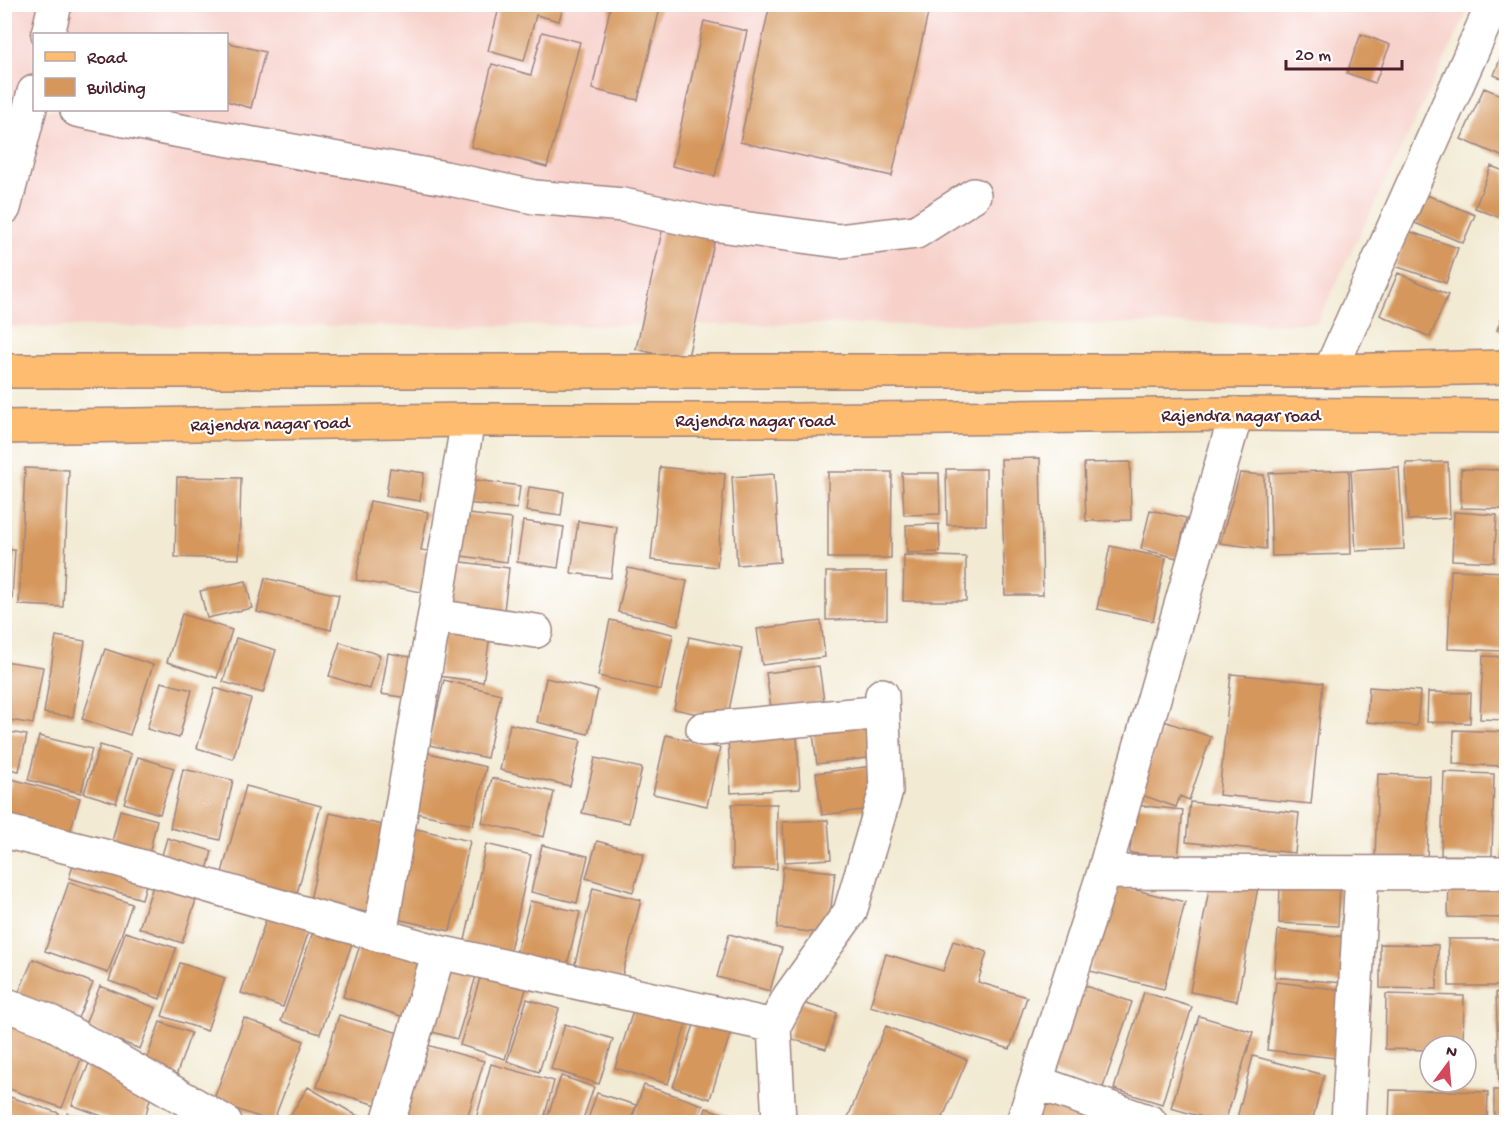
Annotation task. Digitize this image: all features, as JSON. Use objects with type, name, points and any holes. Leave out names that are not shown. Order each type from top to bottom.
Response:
[{"type":"main road","points":[[4,371],[1330,371],[1506,367]]},
{"type":"main road","name":"Rajendra nagar road","points":[[4,428],[468,420],[796,420],[1236,414],[1506,416]]},
{"type":"street","points":[[48,33],[55,4]]},
{"type":"street","points":[[1330,371],[1493,4]]},
{"type":"street","points":[[4,208],[33,101]]},
{"type":"street","points":[[82,111],[169,129],[446,178],[534,197],[623,205],[712,224],[839,241],[916,232],[974,195]]},
{"type":"street","points":[[1023,1122],[1104,872],[1236,414]]},
{"type":"street","points":[[380,935],[468,420]]},
{"type":"street","points":[[435,615],[536,631]]},
{"type":"street","points":[[703,729],[882,704],[886,791],[850,912],[789,997],[774,1026],[779,1122]]},
{"type":"street","points":[[4,831],[112,858],[439,951],[774,1026]]},
{"type":"street","points":[[1104,872],[1506,873]]},
{"type":"street","points":[[1348,1122],[1362,874]]},
{"type":"street","points":[[392,1121],[439,951]]},
{"type":"street","points":[[4,1004],[47,1020],[225,1122]]},
{"type":"street","points":[[1036,1082],[1150,1122]]},
{"type":"shaded area","points":[[4,5],[1471,5],[1317,323],[5,327]]},
{"type":"building","points":[[500,4],[564,4],[559,21],[536,15],[524,61],[488,51]]},
{"type":"building","points":[[611,4],[661,4],[638,100],[592,89]]},
{"type":"building","points":[[770,4],[930,4],[892,176],[740,142]]},
{"type":"building","points":[[704,21],[747,31],[715,176],[672,166]]},
{"type":"building","points":[[542,32],[580,42],[547,167],[471,147],[492,64],[531,75]]},
{"type":"building","points":[[1361,34],[1390,45],[1375,83],[1347,73]]},
{"type":"building","points":[[228,43],[265,52],[251,108],[228,102]]},
{"type":"building","points":[[1506,44],[1506,80],[1494,75]]},
{"type":"building","points":[[1484,88],[1506,97],[1506,158],[1461,139]]},
{"type":"building","points":[[1491,166],[1506,172],[1506,220],[1475,208]]},
{"type":"building","points":[[1427,195],[1475,215],[1463,243],[1415,223]]},
{"type":"building","points":[[664,222],[716,234],[687,361],[636,349]]},
{"type":"building","points":[[1408,231],[1458,248],[1446,283],[1395,266]]},
{"type":"building","points":[[1398,273],[1448,295],[1430,337],[1380,315]]},
{"type":"building","points":[[1506,304],[1506,333],[1497,330]]},
{"type":"building","points":[[1040,458],[1043,595],[1005,595],[1001,459]]},
{"type":"building","points":[[1130,462],[1131,520],[1086,521],[1084,463]]},
{"type":"building","points":[[1448,462],[1450,518],[1408,520],[1406,463]]},
{"type":"building","points":[[660,467],[725,474],[717,567],[651,560]]},
{"type":"building","points":[[1399,467],[1404,549],[1356,551],[1351,470]]},
{"type":"building","points":[[25,468],[69,470],[63,607],[19,605]]},
{"type":"building","points":[[390,468],[424,473],[420,501],[386,496]]},
{"type":"building","points":[[946,469],[986,469],[986,525],[947,525]]},
{"type":"building","points":[[1461,469],[1503,470],[1503,509],[1461,508]]},
{"type":"building","points":[[1349,470],[1351,554],[1272,556],[1269,473]]},
{"type":"building","points":[[828,472],[892,472],[891,558],[828,558]]},
{"type":"building","points":[[902,473],[939,473],[940,514],[904,515]]},
{"type":"building","points":[[1240,473],[1264,475],[1266,549],[1220,543]]},
{"type":"building","points":[[774,474],[780,562],[737,565],[732,477]]},
{"type":"building","points":[[177,477],[241,478],[239,559],[175,557]]},
{"type":"building","points":[[462,478],[520,486],[517,509],[459,502]]},
{"type":"building","points":[[529,487],[564,492],[561,516],[526,511]]},
{"type":"building","points":[[370,501],[428,512],[421,550],[440,553],[432,594],[356,580]]},
{"type":"building","points":[[1150,510],[1186,518],[1177,558],[1141,549]]},
{"type":"building","points":[[1454,512],[1497,515],[1494,562],[1452,560]]},
{"type":"building","points":[[459,513],[512,519],[507,562],[454,555]]},
{"type":"building","points":[[523,521],[564,527],[558,568],[517,562]]},
{"type":"building","points":[[578,521],[617,527],[611,578],[571,573]]},
{"type":"building","points":[[939,524],[940,552],[907,553],[906,525]]},
{"type":"building","points":[[1110,546],[1166,558],[1153,621],[1097,609]]},
{"type":"building","points":[[4,550],[15,550],[12,600],[4,600]]},
{"type":"building","points":[[904,555],[966,557],[966,601],[903,601]]},
{"type":"building","points":[[454,561],[509,568],[503,619],[447,612]]},
{"type":"building","points":[[628,568],[687,581],[678,625],[618,612]]},
{"type":"building","points":[[1451,570],[1506,572],[1504,651],[1448,649]]},
{"type":"building","points":[[826,572],[887,572],[887,619],[826,620]]},
{"type":"building","points":[[265,578],[339,595],[331,630],[257,612]]},
{"type":"building","points":[[246,581],[252,608],[207,618],[200,591]]},
{"type":"building","points":[[182,614],[232,630],[217,678],[167,662]]},
{"type":"building","points":[[610,620],[673,634],[661,690],[598,676]]},
{"type":"building","points":[[821,621],[825,657],[762,665],[757,629]]},
{"type":"building","points":[[446,623],[491,630],[483,682],[438,676]]},
{"type":"building","points":[[56,636],[85,641],[73,717],[44,713]]},
{"type":"building","points":[[689,637],[742,648],[727,720],[674,709]]},
{"type":"building","points":[[236,638],[276,650],[263,693],[223,682]]},
{"type":"building","points":[[340,642],[380,655],[370,689],[329,676]]},
{"type":"building","points":[[105,649],[153,665],[130,735],[82,719]]},
{"type":"building","points":[[388,653],[422,659],[415,699],[381,694]]},
{"type":"building","points":[[1483,656],[1506,657],[1506,720],[1480,719]]},
{"type":"building","points":[[4,661],[43,667],[33,724],[4,719]]},
{"type":"building","points":[[819,666],[824,701],[771,708],[766,673]]},
{"type":"building","points":[[1231,674],[1323,683],[1311,804],[1219,795]]},
{"type":"building","points":[[546,678],[598,690],[588,734],[537,722]]},
{"type":"building","points":[[444,680],[501,694],[487,758],[429,745]]},
{"type":"building","points":[[161,682],[192,690],[179,738],[147,729]]},
{"type":"building","points":[[1369,687],[1420,691],[1417,726],[1367,722]]},
{"type":"building","points":[[215,688],[251,699],[233,759],[197,748]]},
{"type":"building","points":[[1428,692],[1471,693],[1470,723],[1427,722]]},
{"type":"building","points":[[870,718],[875,757],[817,764],[812,726]]},
{"type":"building","points":[[1164,721],[1211,737],[1189,800],[1180,796],[1176,807],[1139,794]]},
{"type":"building","points":[[510,724],[581,740],[570,786],[500,770]]},
{"type":"building","points":[[1454,730],[1505,732],[1503,766],[1453,764]]},
{"type":"building","points":[[4,731],[27,735],[19,771],[4,768]]},
{"type":"building","points":[[666,735],[720,748],[707,806],[653,794]]},
{"type":"building","points":[[797,735],[800,789],[731,793],[728,739]]},
{"type":"building","points":[[39,736],[92,749],[81,793],[28,780]]},
{"type":"building","points":[[100,745],[131,754],[116,803],[84,793]]},
{"type":"building","points":[[425,752],[486,767],[473,825],[411,812]]},
{"type":"building","points":[[138,757],[174,768],[160,814],[124,803]]},
{"type":"building","points":[[595,758],[642,768],[629,823],[582,813]]},
{"type":"building","points":[[873,766],[878,808],[822,815],[816,773]]},
{"type":"building","points":[[183,769],[233,780],[220,840],[170,828]]},
{"type":"building","points":[[1444,772],[1494,774],[1492,856],[1441,855]]},
{"type":"building","points":[[1378,774],[1430,776],[1427,860],[1375,859]]},
{"type":"building","points":[[492,778],[554,792],[544,837],[482,823]]},
{"type":"building","points":[[12,779],[80,798],[67,842],[4,824],[4,804]]},
{"type":"building","points":[[246,786],[321,806],[293,908],[218,887]]},
{"type":"building","points":[[1505,790],[1506,860],[1501,860]]},
{"type":"building","points":[[1190,802],[1299,813],[1295,853],[1186,842]]},
{"type":"building","points":[[732,804],[777,804],[777,869],[732,869]]},
{"type":"building","points":[[1135,805],[1183,810],[1178,858],[1130,853]]},
{"type":"building","points":[[120,810],[157,820],[147,863],[109,854]]},
{"type":"building","points":[[330,813],[391,827],[371,913],[310,900]]},
{"type":"building","points":[[828,820],[831,859],[785,862],[783,822]]},
{"type":"building","points":[[412,828],[470,841],[450,931],[392,918]]},
{"type":"building","points":[[167,838],[212,851],[204,882],[158,869]]},
{"type":"building","points":[[597,841],[644,854],[633,892],[586,878]]},
{"type":"building","points":[[486,844],[531,855],[509,955],[464,945]]},
{"type":"building","points":[[542,845],[588,856],[577,903],[531,892]]},
{"type":"building","points":[[78,850],[150,871],[142,899],[69,878]]},
{"type":"building","points":[[783,867],[835,872],[828,934],[777,928]]},
{"type":"building","points":[[1211,878],[1258,887],[1237,1001],[1190,992]]},
{"type":"building","points":[[155,880],[198,894],[182,943],[139,928]]},
{"type":"building","points":[[69,882],[132,904],[108,973],[45,951]]},
{"type":"building","points":[[1280,882],[1340,884],[1338,926],[1279,923]]},
{"type":"building","points":[[1449,883],[1506,884],[1506,918],[1448,917]]},
{"type":"building","points":[[1111,884],[1185,902],[1164,989],[1090,971]]},
{"type":"building","points":[[593,888],[641,900],[620,984],[573,972]]},
{"type":"building","points":[[530,901],[580,912],[566,969],[515,957]]},
{"type":"building","points":[[268,914],[310,928],[283,1007],[241,993]]},
{"type":"building","points":[[316,924],[354,938],[320,1034],[281,1021]]},
{"type":"building","points":[[1278,930],[1347,937],[1343,983],[1274,977]]},
{"type":"building","points":[[125,932],[176,948],[160,999],[109,981]]},
{"type":"building","points":[[729,934],[782,948],[770,991],[717,977]]},
{"type":"building","points":[[363,936],[427,957],[407,1018],[343,997]]},
{"type":"building","points":[[1448,939],[1506,939],[1506,986],[1449,986]]},
{"type":"building","points":[[953,941],[987,952],[978,982],[1027,997],[1010,1049],[870,1006],[886,954],[943,971]]},
{"type":"building","points":[[1380,944],[1438,945],[1437,989],[1380,988]]},
{"type":"building","points":[[444,955],[479,966],[457,1039],[422,1029]]},
{"type":"building","points":[[33,959],[93,983],[78,1018],[18,994]]},
{"type":"building","points":[[180,963],[225,978],[207,1031],[162,1016]]},
{"type":"building","points":[[484,965],[529,979],[505,1059],[460,1045]]},
{"type":"building","points":[[1276,982],[1343,990],[1335,1058],[1267,1050]]},
{"type":"building","points":[[1080,984],[1132,1002],[1102,1090],[1051,1072]]},
{"type":"building","points":[[100,986],[156,1008],[140,1049],[84,1027]]},
{"type":"building","points":[[1144,992],[1192,1007],[1162,1104],[1114,1089]]},
{"type":"building","points":[[1496,992],[1506,992],[1506,1085],[1499,1086]]},
{"type":"building","points":[[1386,994],[1464,996],[1463,1034],[1418,1034],[1418,1050],[1385,1049]]},
{"type":"building","points":[[637,998],[689,1014],[668,1084],[615,1068]]},
{"type":"building","points":[[527,999],[559,1009],[539,1072],[507,1061]]},
{"type":"building","points":[[799,1002],[837,1013],[826,1049],[788,1038]]},
{"type":"building","points":[[339,1015],[402,1034],[380,1106],[317,1087]]},
{"type":"building","points":[[697,1016],[732,1028],[710,1099],[673,1087]]},
{"type":"building","points":[[1199,1016],[1253,1032],[1225,1122],[1171,1108]]},
{"type":"building","points":[[244,1018],[304,1041],[273,1122],[213,1101]]},
{"type":"building","points":[[4,1019],[85,1049],[62,1108],[4,1087]]},
{"type":"building","points":[[160,1022],[191,1033],[176,1076],[145,1064]]},
{"type":"building","points":[[565,1024],[613,1039],[599,1084],[551,1069]]},
{"type":"building","points":[[886,1026],[967,1060],[941,1122],[846,1122]]},
{"type":"building","points":[[420,1043],[484,1061],[466,1122],[416,1122],[399,1117]]},
{"type":"building","points":[[92,1056],[153,1087],[144,1122],[118,1122],[72,1105]]},
{"type":"building","points":[[1253,1056],[1324,1075],[1312,1122],[1236,1122]]},
{"type":"building","points":[[491,1064],[554,1081],[543,1122],[475,1122]]},
{"type":"building","points":[[561,1076],[594,1087],[582,1122],[546,1122]]},
{"type":"building","points":[[644,1085],[703,1105],[697,1122],[631,1122]]},
{"type":"building","points":[[308,1087],[368,1122],[286,1122]]},
{"type":"building","points":[[1043,1090],[1140,1122],[1033,1122]]},
{"type":"building","points":[[1390,1090],[1418,1091],[1418,1094],[1488,1092],[1487,1122],[1389,1122]]},
{"type":"building","points":[[1494,1090],[1506,1090],[1506,1122],[1494,1122]]},
{"type":"building","points":[[597,1093],[636,1105],[630,1122],[587,1122]]},
{"type":"building","points":[[4,1095],[59,1113],[56,1122],[4,1122]]},
{"type":"building","points":[[706,1108],[747,1122],[701,1122]]},
{"type":"building","points":[[67,1113],[91,1122],[64,1122]]}]
